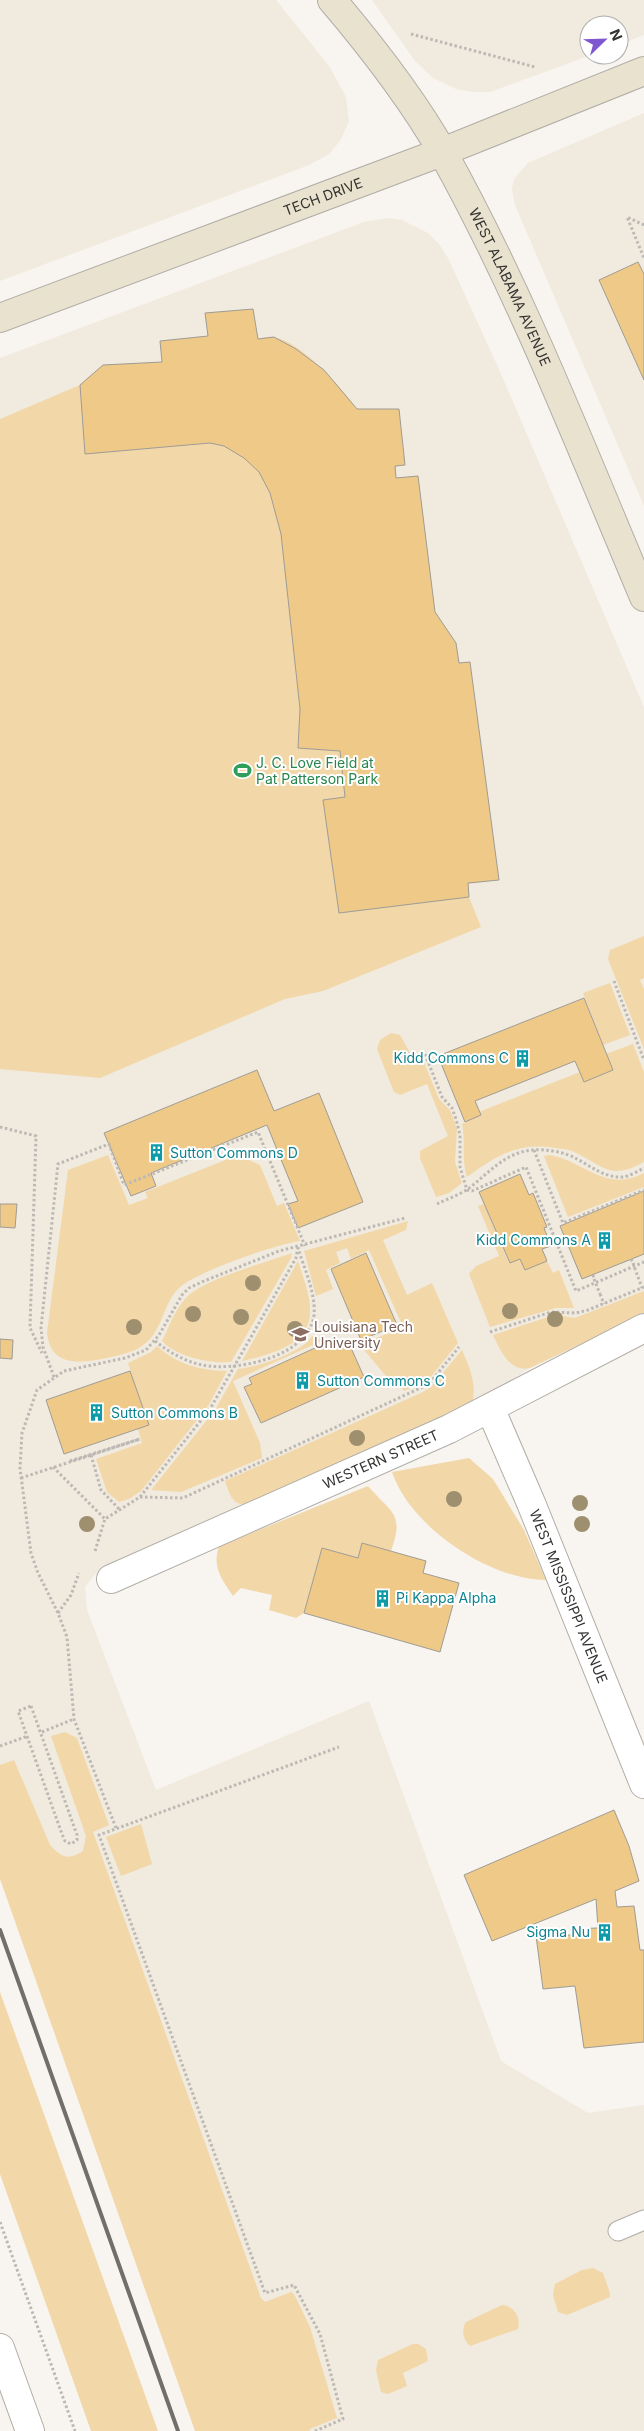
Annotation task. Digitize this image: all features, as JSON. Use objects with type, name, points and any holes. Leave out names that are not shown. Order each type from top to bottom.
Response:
[{"type":"main road","name":"WEST ALABAMA AVENUE","points":[[332,0],[364,38],[442,152],[496,258],[541,353],[644,597]]},
{"type":"main road","name":"TECH DRIVE","points":[[0,318],[442,152],[644,71]]},
{"type":"street","name":"WESTERN STREET","points":[[111,1579],[449,1429],[644,1328]]},
{"type":"street","name":"WEST MISSISSIPPI AVENUE","points":[[490,1408],[531,1503],[644,1784]]},
{"type":"street","points":[[0,2348],[30,2431]]},
{"type":"lane","points":[[618,2232],[644,2220]]},
{"type":"path","points":[[410,34],[535,67]]},
{"type":"path","points":[[644,226],[627,217],[644,258]]},
{"type":"path","points":[[614,981],[644,1060]]},
{"type":"path","points":[[424,1054],[442,1097],[452,1108],[456,1119],[460,1134],[460,1167],[467,1190]]},
{"type":"path","points":[[0,1127],[36,1136],[30,1328],[54,1377]]},
{"type":"path","points":[[46,1360],[41,1328],[58,1164],[108,1144],[124,1185],[258,1132],[306,1246]]},
{"type":"path","points":[[534,1150],[563,1223],[644,1190]]},
{"type":"path","points":[[437,1204],[467,1190],[498,1164],[514,1154],[534,1150],[561,1153],[576,1158],[601,1174],[612,1176],[623,1177],[644,1168]]},
{"type":"path","points":[[467,1190],[472,1191],[526,1167],[576,1291],[644,1262]]},
{"type":"path","points":[[116,1828],[74,1719],[67,1637],[31,1553],[21,1478],[22,1434],[37,1390],[54,1377],[73,1368],[125,1358],[146,1350],[155,1341],[182,1295],[189,1288],[279,1251],[306,1246],[405,1218]]},
{"type":"path","points":[[93,1556],[105,1519],[140,1497],[210,1409],[296,1258],[298,1248]]},
{"type":"path","points":[[155,1341],[167,1350],[191,1361],[214,1366],[234,1366],[260,1360],[301,1342],[308,1332],[314,1315],[314,1306],[298,1248]]},
{"type":"path","points":[[490,1332],[551,1312],[576,1313],[643,1288],[631,1259]]},
{"type":"path","points":[[592,1275],[604,1304]]},
{"type":"path","points":[[140,1497],[182,1498],[429,1384],[459,1347]]},
{"type":"path","points":[[21,1478],[53,1467],[140,1439],[91,1457],[70,1461]]},
{"type":"path","points":[[91,1457],[101,1490],[120,1510]]},
{"type":"path","points":[[53,1467],[105,1519]]},
{"type":"path","points":[[58,1613],[71,1595],[79,1574],[84,1570]]},
{"type":"path","points":[[31,1706],[42,1732],[77,1834],[77,1840],[71,1844],[65,1841],[62,1834],[28,1736],[18,1711],[31,1706]]},
{"type":"path","points":[[42,1732],[74,1719]]},
{"type":"path","points":[[0,1746],[28,1736]]},
{"type":"path","points":[[315,2431],[343,2419],[320,2334],[294,2285],[265,2293],[99,1834],[339,1747]]},
{"type":"path","points":[[0,2222],[75,2431]]},
{"type":"shaded area","points":[[0,0],[276,0],[329,66],[346,97],[349,121],[340,141],[329,154],[309,165],[0,281]]},
{"type":"shaded area","points":[[372,0],[644,0],[644,35],[629,41],[629,15],[579,15],[579,59],[490,92],[456,89],[433,78],[415,61]]},
{"type":"shaded area","points":[[644,113],[644,506],[515,205],[512,189],[514,179],[528,163]]},
{"type":"shaded area","name":"Louisiana Tech University","points":[[389,218],[402,220],[428,233],[439,244],[448,258],[498,367],[644,707],[644,1314],[530,1368],[472,1404],[452,1414],[100,1568],[85,1587],[87,1610],[156,1790],[369,1701],[501,2061],[588,2113],[644,2105],[644,2431],[247,2431],[0,1772],[0,358],[364,222]]},
{"type":"shaded area","name":"J. C. Love Field at Pat Patterson Park","points":[[253,309],[258,339],[273,337],[296,347],[331,377],[357,409],[399,409],[405,465],[396,466],[396,478],[418,476],[435,612],[456,643],[459,663],[470,662],[499,880],[468,884],[469,897],[481,927],[323,991],[285,999],[100,1078],[0,1069],[0,419],[80,385],[103,365],[162,362],[160,341],[208,336],[205,313]]},
{"type":"shaded area","points":[[644,936],[644,978],[640,980],[644,989],[644,1049],[608,959],[610,950]]},
{"type":"shaded area","points":[[610,983],[630,1035],[603,1045],[583,993]]},
{"type":"shaded area","points":[[391,1033],[400,1035],[413,1058],[421,1055],[439,1099],[450,1110],[457,1129],[455,1162],[462,1183],[449,1193],[436,1197],[420,1158],[420,1151],[448,1136],[427,1084],[400,1095],[394,1092],[377,1049],[380,1040]]},
{"type":"shaded area","points":[[633,1044],[644,1072],[644,1162],[632,1168],[615,1171],[600,1166],[570,1150],[530,1147],[508,1152],[488,1162],[467,1177],[464,1163],[462,1124],[480,1115],[479,1112],[580,1072],[584,1082],[613,1070],[606,1054]]},
{"type":"shaded area","points":[[108,1155],[129,1205],[148,1198],[145,1192],[238,1155],[260,1165],[277,1206],[284,1203],[300,1241],[288,1243],[237,1260],[189,1281],[174,1294],[156,1331],[138,1349],[117,1356],[87,1361],[78,1362],[61,1358],[54,1352],[47,1333],[68,1170]]},
{"type":"shaded area","points":[[550,1155],[607,1178],[618,1180],[644,1173],[644,1187],[568,1217],[544,1156]]},
{"type":"shaded area","points":[[484,1204],[509,1263],[520,1259],[525,1270],[547,1261],[553,1273],[559,1270],[574,1308],[556,1308],[490,1327],[469,1274],[476,1266],[499,1256],[478,1206]]},
{"type":"shaded area","points":[[408,1221],[406,1230],[383,1240],[407,1295],[432,1283],[458,1343],[429,1379],[404,1391],[396,1380],[386,1376],[360,1345],[403,1327],[369,1250],[351,1259],[347,1248],[336,1252],[340,1263],[326,1270],[333,1289],[316,1296],[304,1251]]},
{"type":"shaded area","points":[[292,1253],[291,1258],[231,1362],[213,1362],[194,1358],[168,1347],[162,1341],[177,1310],[190,1294],[225,1276]]},
{"type":"shaded area","points":[[298,1261],[310,1304],[309,1322],[304,1332],[287,1346],[242,1361]]},
{"type":"shaded area","points":[[644,1291],[644,1314],[530,1368],[523,1369],[511,1364],[493,1335],[557,1315],[575,1318]]},
{"type":"shaded area","points":[[312,1336],[324,1340],[233,1381],[260,1443],[262,1458],[181,1492],[151,1490],[215,1410],[238,1369],[256,1366],[290,1353],[307,1342]]},
{"type":"shaded area","points":[[157,1346],[173,1358],[189,1365],[198,1368],[227,1371],[208,1406],[141,1491],[129,1499],[119,1502],[107,1492],[96,1459],[142,1443],[138,1429],[147,1425],[128,1363],[151,1352]]},
{"type":"shaded area","points":[[462,1350],[473,1383],[472,1404],[246,1504],[234,1501],[225,1481],[423,1392],[431,1387]]},
{"type":"shaded area","points":[[469,1458],[493,1479],[524,1530],[546,1580],[524,1578],[501,1571],[455,1547],[416,1512],[401,1492],[392,1472]]},
{"type":"shaded area","points":[[368,1486],[389,1508],[396,1521],[397,1529],[391,1551],[362,1543],[358,1558],[322,1548],[304,1613],[296,1618],[269,1610],[272,1595],[241,1588],[233,1596],[221,1578],[217,1566],[219,1546]]},
{"type":"shaded area","points":[[65,1732],[77,1738],[109,1825],[93,1832],[261,2298],[265,2302],[291,2292],[294,2294],[310,2327],[337,2418],[310,2429],[310,2431],[195,2431],[0,1879],[0,1765],[14,1760],[50,1845],[61,1855],[69,1857],[83,1851],[86,1836],[51,1736]]},
{"type":"shaded area","points":[[141,1824],[152,1864],[121,1876],[106,1837]]},
{"type":"shaded area","points":[[0,1992],[158,2431],[91,2431],[0,2174]]},
{"type":"shaded area","points":[[593,2268],[603,2273],[610,2297],[567,2315],[558,2312],[553,2295],[555,2284],[582,2270]]},
{"type":"shaded area","points":[[502,2305],[510,2307],[516,2313],[518,2329],[470,2346],[464,2334],[466,2322]]},
{"type":"shaded area","points":[[413,2344],[418,2344],[426,2349],[428,2361],[403,2373],[407,2386],[388,2394],[381,2392],[376,2370],[378,2360]]},
{"type":"building","points":[[638,262],[644,274],[644,380],[599,280]]},
{"type":"building","points":[[253,309],[258,339],[274,337],[296,349],[324,370],[357,409],[399,409],[405,465],[395,466],[396,478],[418,476],[435,612],[456,643],[459,663],[470,662],[499,880],[468,883],[469,897],[339,913],[323,800],[345,797],[340,751],[298,748],[300,709],[281,534],[270,493],[259,472],[244,458],[224,446],[210,443],[85,454],[80,385],[103,365],[162,362],[160,341],[208,336],[205,313]]},
{"type":"building","name":"Kidd Commons C","points":[[584,998],[613,1070],[584,1082],[575,1061],[475,1101],[481,1115],[465,1122],[438,1056]]},
{"type":"building","name":"Sutton Commons D","points":[[257,1070],[274,1111],[319,1093],[363,1202],[298,1228],[288,1204],[298,1201],[267,1125],[151,1173],[156,1186],[131,1196],[104,1133]]},
{"type":"building","name":"Kidd Commons A","points":[[520,1174],[529,1195],[533,1193],[547,1227],[544,1228],[551,1246],[542,1249],[547,1261],[525,1270],[520,1259],[510,1263],[479,1192]]},
{"type":"building","name":"Kidd Commons A","points":[[644,1191],[644,1254],[582,1279],[560,1226]]},
{"type":"building","points":[[0,1204],[17,1204],[15,1228],[0,1227]]},
{"type":"building","name":"Sutton Commons C","points":[[366,1253],[397,1325],[361,1340],[331,1269]]},
{"type":"building","name":"Sutton Commons C","points":[[337,1338],[340,1342],[347,1339],[364,1377],[261,1423],[244,1387],[252,1384],[249,1378]]},
{"type":"building","points":[[0,1339],[13,1340],[12,1359],[0,1358]]},
{"type":"building","name":"Sutton Commons B","points":[[130,1371],[149,1425],[64,1454],[46,1400]]},
{"type":"building","name":"Pi Kappa Alpha","points":[[362,1543],[426,1561],[423,1573],[459,1583],[440,1652],[304,1613],[322,1548],[358,1558]]},
{"type":"building","name":"Sigma Nu","points":[[614,1810],[629,1846],[639,1881],[615,1891],[617,1907],[634,1906],[640,1950],[644,1950],[644,2042],[584,2048],[575,1986],[543,1989],[536,1936],[572,1935],[571,1929],[598,1928],[596,1899],[492,1941],[464,1875]]},
{"type":"railway","points":[[0,1930],[178,2431]]},
{"type":"place","name":"J. C. Love Field at Pat Patterson Park","points":[[242,771]]},
{"type":"place","name":"Kidd Commons C","points":[[523,1058]]},
{"type":"place","name":"Sutton Commons D","points":[[156,1153]]},
{"type":"place","name":"Kidd Commons A","points":[[605,1240]]},
{"type":"place","name":"Louisiana Tech University","points":[[300,1335]]},
{"type":"place","name":"Sutton Commons C","points":[[303,1381]]},
{"type":"place","name":"Sutton Commons B","points":[[97,1413]]},
{"type":"place","name":"Pi Kappa Alpha","points":[[382,1598]]},
{"type":"place","name":"Sigma Nu","points":[[604,1932]]}]
